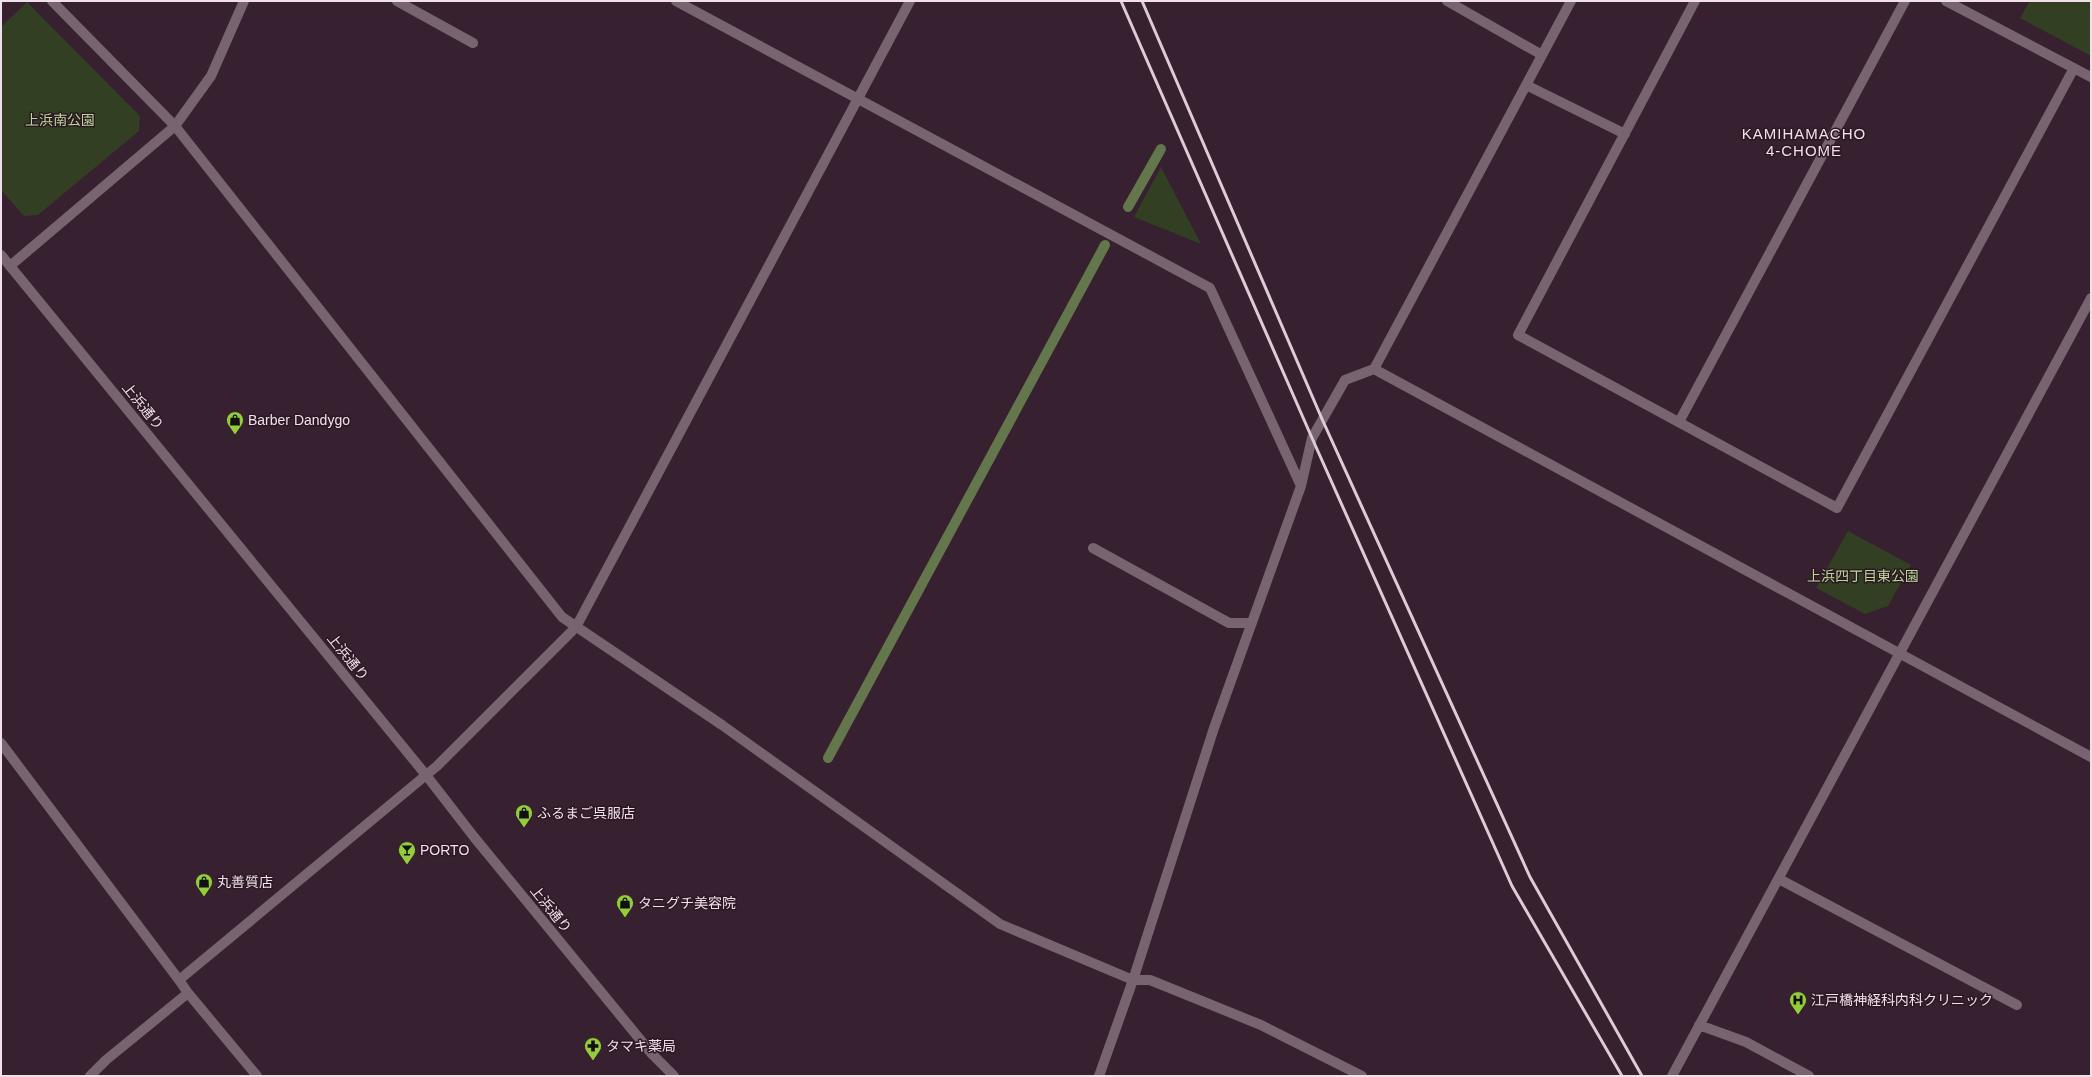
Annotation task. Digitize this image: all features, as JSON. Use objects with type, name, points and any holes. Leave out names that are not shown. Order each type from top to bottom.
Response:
[{"type":"street","points":[[52,1],[175,126],[562,617],[722,724],[1000,924],[1133,980],[1150,980],[1261,1025],[1362,1076]]},
{"type":"street","points":[[10,266],[175,126],[211,76],[244,1]]},
{"type":"street","points":[[397,1],[473,43]]},
{"type":"street","points":[[676,1],[1210,288],[1301,486]]},
{"type":"street","points":[[179,980],[426,775],[576,627],[910,1]]},
{"type":"street","points":[[1447,1],[1542,55]]},
{"type":"street","points":[[1099,1076],[1133,980],[1214,728],[1301,486],[1312,438],[1345,380],[1374,369],[1571,1]]},
{"type":"street","points":[[1695,1],[1518,335],[1837,508],[2074,68]]},
{"type":"street","points":[[1679,422],[1904,1]]},
{"type":"street","points":[[1946,1],[2091,77]]},
{"type":"street","points":[[1526,85],[1625,134]]},
{"type":"street","name":"上浜通り","points":[[1,255],[426,775],[474,837],[632,1030],[674,1076]]},
{"type":"street","points":[[1672,1076],[2091,298]]},
{"type":"street","points":[[1374,369],[2091,757]]},
{"type":"street","points":[[1093,548],[1229,623],[1252,623]]},
{"type":"street","points":[[1,743],[188,993],[257,1076]]},
{"type":"street","points":[[1779,878],[2017,1005]]},
{"type":"street","points":[[90,1076],[106,1060],[188,993]]},
{"type":"street","points":[[1699,1025],[1746,1042],[1809,1076]]},
{"type":"green space","points":[[2030,1],[2091,1],[2091,56],[2020,18]]},
{"type":"green space","name":"上浜南公園","points":[[27,2],[140,116],[139,131],[38,215],[24,216],[1,190],[1,27]]},
{"type":"green space","points":[[1161,167],[1201,244],[1134,217]]},
{"type":"green space","name":"上浜四丁目東公園","points":[[1848,531],[1911,565],[1888,606],[1865,614],[1816,588]]},
{"type":"waterway","points":[[1128,207],[1161,149]]},
{"type":"waterway","points":[[828,758],[1105,245]]},
{"type":"railway","points":[[1121,1],[1312,438],[1512,886],[1622,1076]]},
{"type":"railway","points":[[1142,1],[1322,419],[1530,877],[1642,1076]]},
{"type":"place","name":"Barber Dandygo","points":[[235,435]]},
{"type":"place","name":"ふるまご呉服店","points":[[524,828]]},
{"type":"place","name":"PORTO","points":[[407,865]]},
{"type":"place","name":"丸善質店","points":[[204,897]]},
{"type":"place","name":"タニグチ美容院","points":[[625,918]]},
{"type":"place","name":"江戸橋神経科内科クリニック","points":[[1798,1015]]},
{"type":"place","name":"タマキ薬局","points":[[593,1061]]},
{"type":"district","name":"KAMIHAMACHO 4-CHOME","points":[[1804,142]]}]
